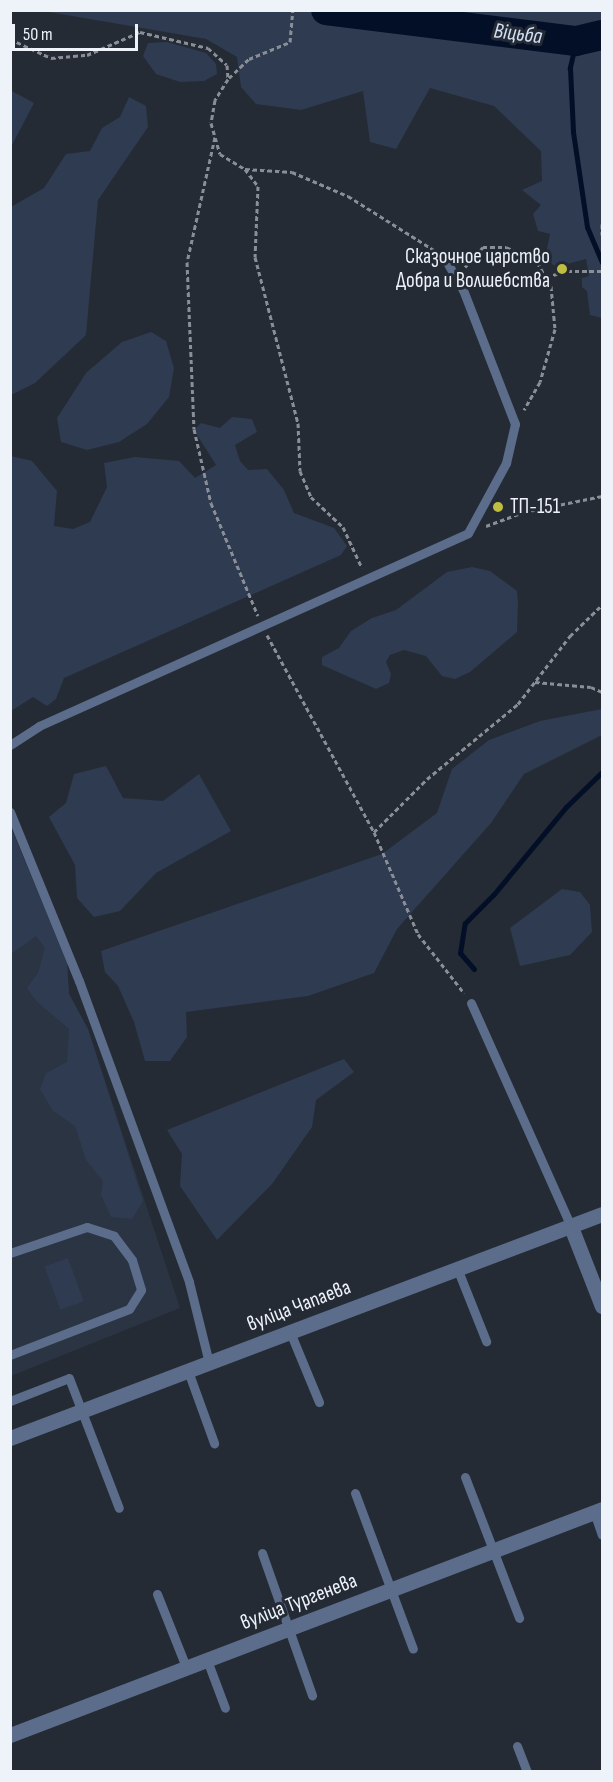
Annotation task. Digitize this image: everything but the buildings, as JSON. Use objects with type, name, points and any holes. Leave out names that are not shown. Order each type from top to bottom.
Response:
[{"type":"street","name":"вуліца Чапаева","points":[[10,1438],[603,1214]]},
{"type":"street","points":[[571,1227],[603,1306]]},
{"type":"street","name":"вуліца Тургенева","points":[[10,1735],[598,1511]]},
{"type":"lane","points":[[10,745],[39,726],[468,533],[506,463],[515,424],[463,290],[448,264]]},
{"type":"lane","points":[[10,812],[79,981],[189,1282],[209,1363]]},
{"type":"lane","points":[[471,1003],[571,1227]]},
{"type":"lane","points":[[10,1253],[87,1227],[114,1236],[132,1260],[141,1290],[129,1309],[10,1355]]},
{"type":"lane","points":[[457,1268],[486,1341]]},
{"type":"lane","points":[[290,1332],[319,1402]]},
{"type":"lane","points":[[188,1371],[214,1443]]},
{"type":"lane","points":[[10,1401],[69,1378],[85,1411],[119,1508]]},
{"type":"lane","points":[[465,1477],[519,1618]]},
{"type":"lane","points":[[355,1493],[413,1649]]},
{"type":"lane","points":[[598,1511],[603,1535]]},
{"type":"lane","points":[[262,1553],[312,1695]]},
{"type":"lane","points":[[158,1594],[186,1667]]},
{"type":"lane","points":[[207,1660],[225,1708]]},
{"type":"lane","points":[[517,1746],[527,1772]]},
{"type":"path","points":[[293,10],[290,42],[249,59],[228,79],[215,100],[211,123],[220,154],[245,169],[258,186],[255,257],[298,423],[300,471],[311,497],[343,527],[362,561],[363,582]]},
{"type":"path","points":[[10,39],[51,58],[87,55],[140,32],[208,48],[227,65],[228,79]]},
{"type":"path","points":[[215,137],[187,262],[195,429],[211,503],[262,626],[374,832],[418,934],[455,979]]},
{"type":"path","points":[[245,169],[292,172],[348,196],[436,249],[448,264]]},
{"type":"path","points":[[603,224],[603,235]]},
{"type":"path","points":[[463,290],[466,265],[483,247],[506,247],[537,262],[551,286],[555,329],[540,382],[515,424]]},
{"type":"path","points":[[546,277],[567,271],[603,271]]},
{"type":"path","points":[[468,533],[524,512],[603,496]]},
{"type":"path","points":[[374,832],[427,779],[518,704],[570,636],[603,605]]},
{"type":"path","points":[[535,682],[591,687],[603,692]]},
{"type":"shaded area","points":[[43,11],[602,11],[602,318],[590,315],[587,291],[582,287],[582,278],[589,276],[586,259],[556,267],[545,258],[550,234],[538,231],[533,214],[541,205],[522,190],[542,181],[541,151],[494,106],[430,88],[396,149],[370,142],[363,91],[301,110],[256,104],[241,87],[237,57],[206,39]]},
{"type":"shaded area","points":[[167,42],[206,53],[216,64],[217,74],[204,81],[180,82],[156,74],[143,56],[148,43]]},
{"type":"shaded area","points":[[10,90],[34,103],[11,147],[10,147]]},
{"type":"shaded area","points":[[129,97],[146,106],[148,127],[98,200],[86,335],[35,383],[11,395],[11,207],[44,188],[66,154],[90,151],[102,128],[120,117]]},
{"type":"shaded area","points":[[151,332],[166,341],[174,368],[169,397],[147,424],[119,442],[87,450],[61,442],[57,418],[86,373],[122,342]]},
{"type":"shaded area","points":[[232,417],[252,419],[257,432],[235,445],[240,461],[248,470],[267,469],[284,490],[294,513],[334,528],[347,546],[341,555],[64,678],[56,699],[47,706],[33,697],[11,711],[11,456],[32,461],[57,491],[54,526],[73,529],[90,522],[107,487],[104,463],[135,457],[179,461],[195,478],[216,465],[194,430],[201,423],[220,428]]},
{"type":"shaded area","points":[[472,567],[490,571],[517,591],[518,603],[517,632],[470,672],[455,679],[442,676],[426,656],[404,650],[390,655],[386,662],[391,674],[389,683],[376,689],[322,665],[322,657],[339,648],[351,631],[372,618],[396,610],[447,572]]},
{"type":"shaded area","points":[[602,709],[602,735],[524,774],[491,823],[397,929],[374,973],[308,996],[186,1012],[187,1037],[170,1061],[145,1061],[134,1022],[118,986],[105,972],[101,951],[382,854],[437,813],[452,769],[489,740],[540,721]]},
{"type":"shaded area","points":[[106,766],[123,798],[163,801],[199,774],[231,831],[156,873],[120,911],[94,917],[77,898],[75,865],[49,817],[66,803],[74,774]]},
{"type":"shaded area","points":[[10,825],[67,963],[69,994],[88,1029],[180,1308],[11,1376]]},
{"type":"shaded area","points":[[10,825],[67,963],[69,994],[88,1029],[143,1201],[132,1219],[111,1217],[101,1195],[103,1181],[86,1160],[75,1126],[53,1111],[40,1089],[46,1073],[67,1062],[69,1029],[36,1001],[27,988],[38,973],[45,948],[36,936],[11,954]]},
{"type":"shaded area","points":[[562,889],[580,892],[590,905],[592,932],[570,955],[520,966],[510,928]]},
{"type":"shaded area","points":[[344,1059],[354,1072],[316,1100],[312,1127],[272,1184],[217,1240],[180,1186],[182,1154],[167,1130]]},
{"type":"shaded area","points":[[68,1258],[84,1301],[60,1310],[45,1267]]},
{"type":"waterway","name":"Віцьба","points":[[326,10],[576,41],[602,35]]},
{"type":"waterway","points":[[576,41],[570,68],[573,132],[587,227],[602,262]]},
{"type":"waterway","points":[[474,969],[460,953],[465,923],[494,894],[566,807],[602,772]]},
{"type":"place","name":"Сказочное царство Добра и Волшебства","points":[[562,269]]},
{"type":"place","name":"ТП-151","points":[[498,507]]}]
